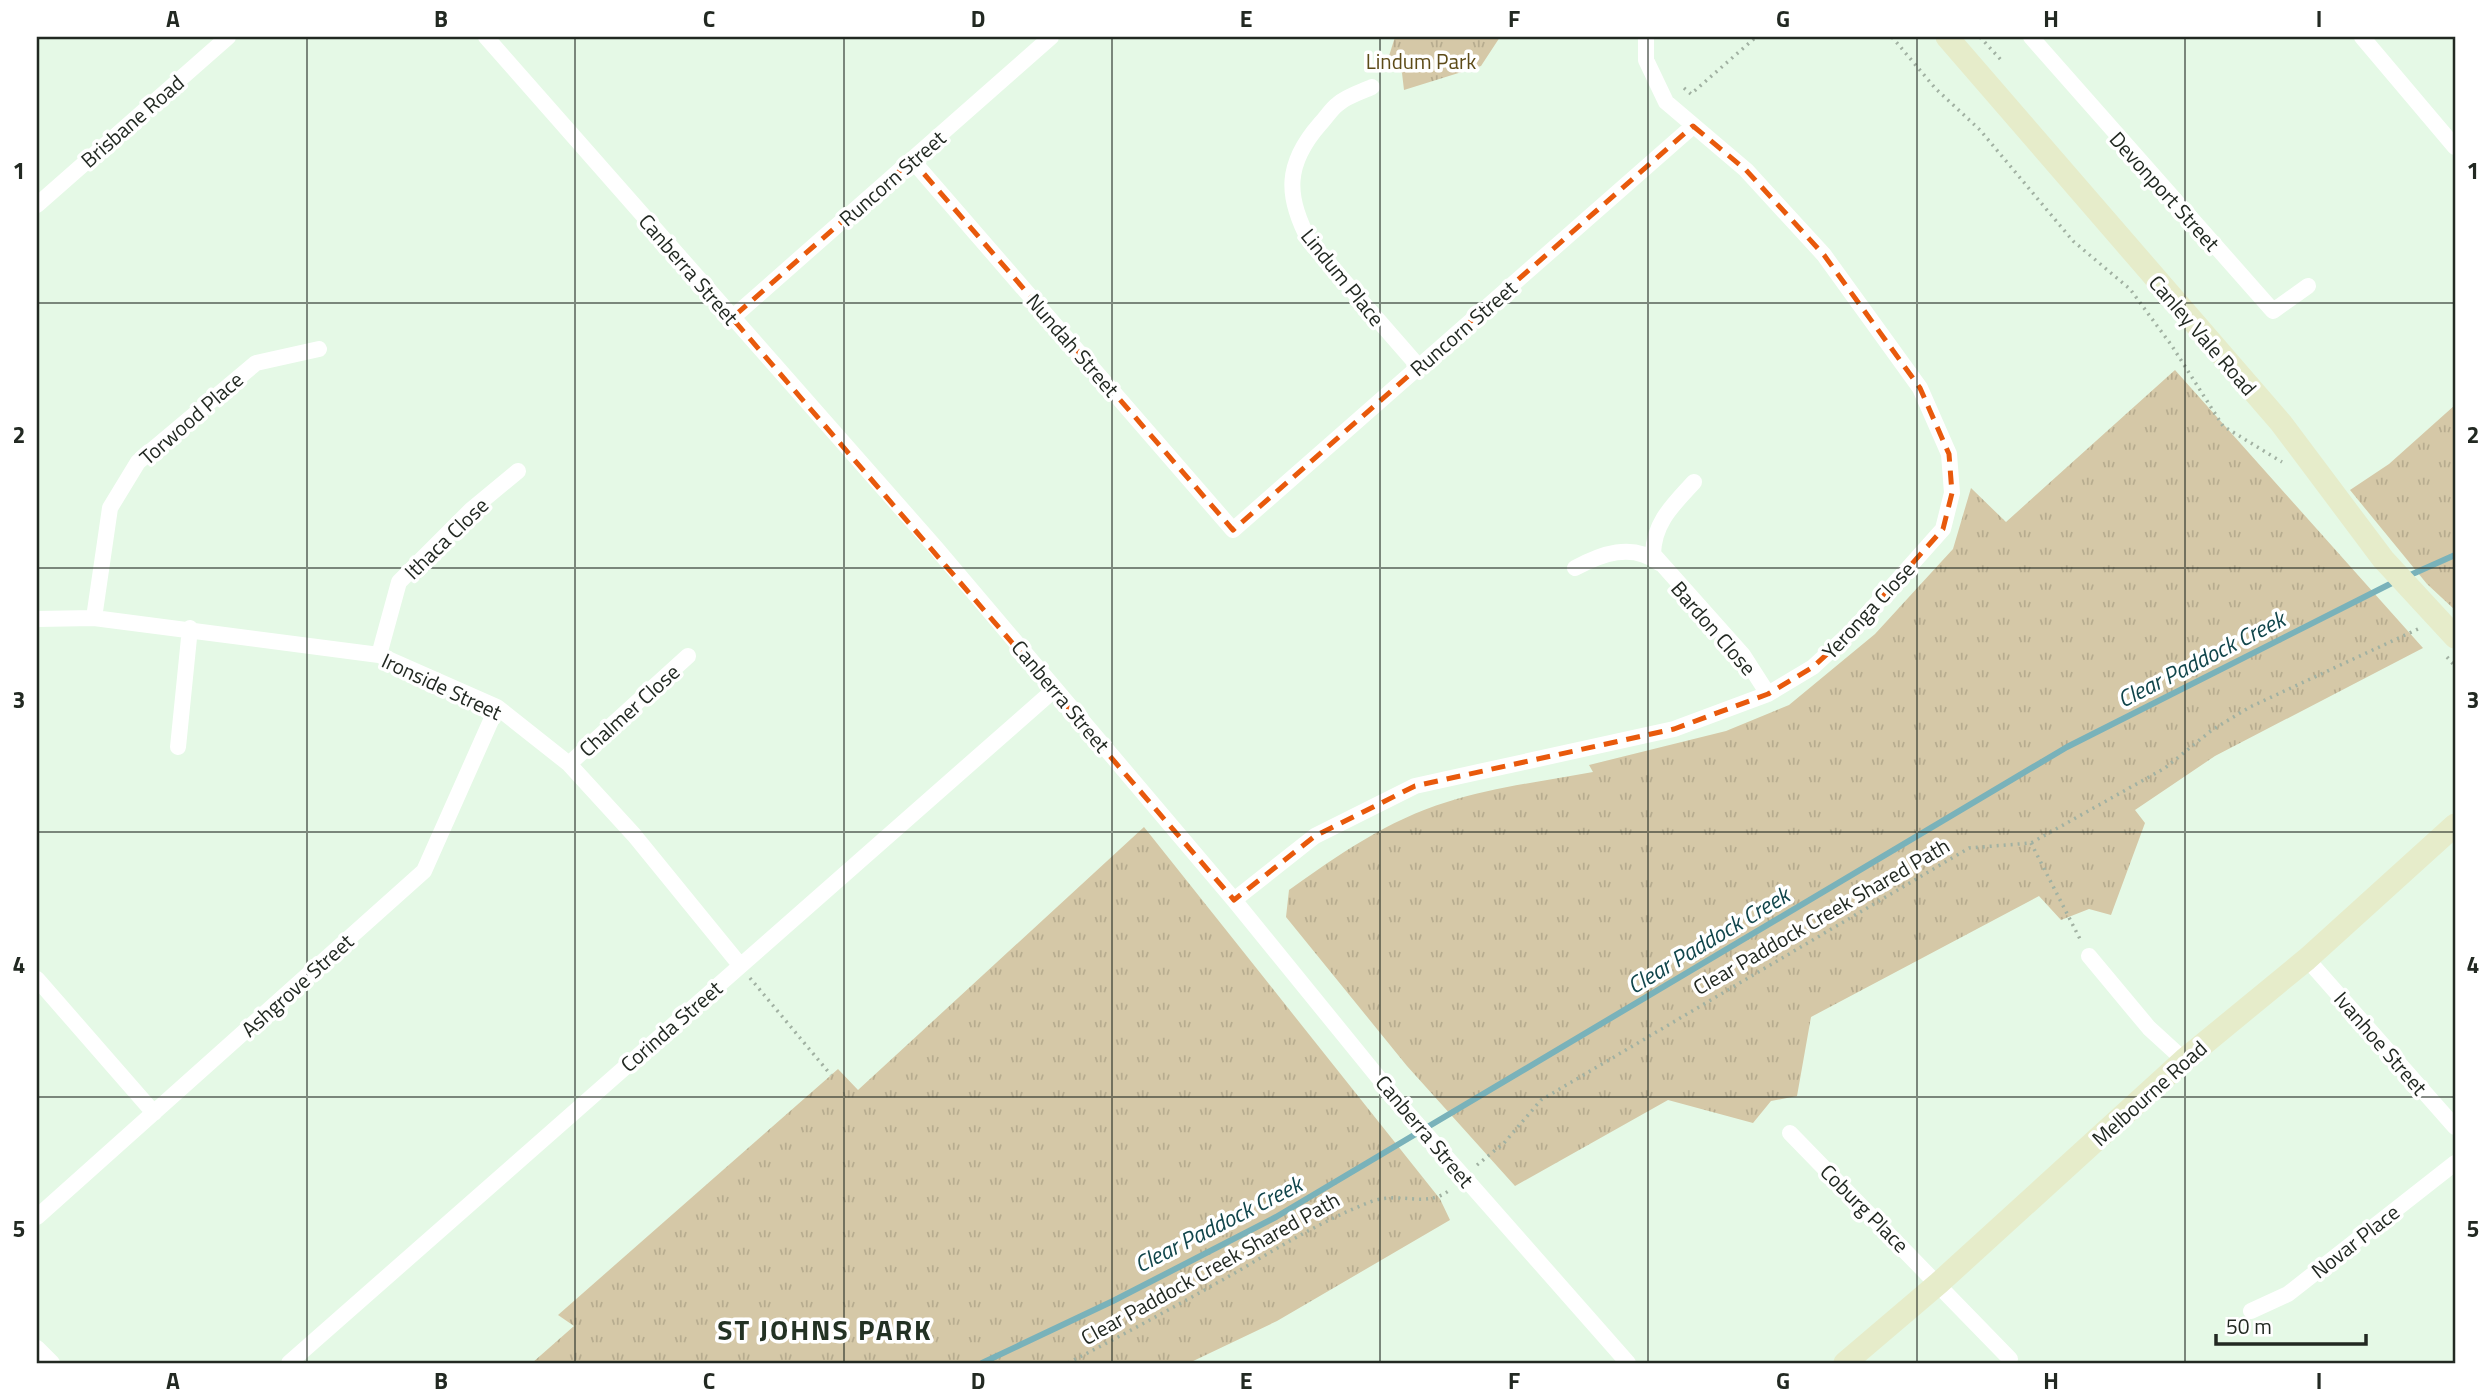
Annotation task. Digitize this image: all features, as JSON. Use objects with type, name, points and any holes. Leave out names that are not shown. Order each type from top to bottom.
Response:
[{"type":"street","name":"Brisbane Road","points":[[37,205],[228,37]]},
{"type":"street","name":"Canberra Street","points":[[486,37],[936,548],[1234,900],[1404,1109],[1628,1363]]},
{"type":"street","name":"Runcorn Street","points":[[732,318],[1051,37]]},
{"type":"street","name":"Yeronga Close","points":[[1234,900],[1315,836],[1415,786],[1674,729],[1768,694],[1813,667],[1943,529],[1952,493],[1949,454],[1920,388],[1824,255],[1746,170],[1667,102],[1646,60],[1646,37]]},
{"type":"street","name":"Canley Vale Road","points":[[1947,37],[2281,424],[2383,559],[2455,637]]},
{"type":"street","name":"Devonport Street","points":[[2031,37],[2273,311],[2308,286]]},
{"type":"street","points":[[2362,37],[2455,148]]},
{"type":"street","name":"Lindum Place","points":[[1372,87],[1339,103],[1302,145],[1293,174],[1293,202],[1298,221],[1310,242],[1419,367]]},
{"type":"street","name":"Runcorn Street","points":[[1233,530],[1693,126]]},
{"type":"street","name":"Nundah Street","points":[[912,160],[1233,530]]},
{"type":"street","name":"Torwood Place","points":[[94,618],[110,508],[138,462],[256,363],[319,349]]},
{"type":"street","name":"Ithaca Close","points":[[379,655],[400,582],[471,510],[518,471]]},
{"type":"street","name":"Bardon Close","points":[[1694,482],[1662,517],[1653,540],[1653,554],[1658,563],[1743,656],[1768,694]]},
{"type":"street","name":"Bardon Close","points":[[1575,568],[1602,554],[1633,552],[1658,563]]},
{"type":"street","name":"Ironside Street","points":[[37,620],[94,618],[190,628],[379,655],[497,707],[569,764],[634,835],[740,965]]},
{"type":"street","points":[[178,747],[190,628]]},
{"type":"street","name":"Chalmer Close","points":[[569,764],[688,656]]},
{"type":"street","name":"Corinda Street","points":[[289,1363],[1055,689]]},
{"type":"street","name":"Ashgrove Street","points":[[37,1217],[424,871],[497,707]]},
{"type":"street","name":"Melbourne Road","points":[[1845,1363],[1939,1283],[2184,1060],[2307,959],[2455,825]]},
{"type":"street","points":[[2089,956],[2149,1028],[2184,1060]]},
{"type":"street","name":"Ivanhoe Street","points":[[2307,959],[2455,1127]]},
{"type":"street","points":[[37,979],[154,1113]]},
{"type":"street","name":"Coburg Place","points":[[1790,1133],[1939,1283],[2010,1359]]},
{"type":"street","name":"Novar Place","points":[[2251,1311],[2288,1294],[2455,1163]]},
{"type":"street","points":[[37,1348],[52,1363]]},
{"type":"path","points":[[1684,88],[1691,94],[1756,37]]},
{"type":"path","points":[[1892,37],[1935,88],[1980,130],[2073,241],[2130,289],[2172,346],[2223,426],[2286,465]]},
{"type":"path","points":[[1980,37],[2001,60]]},
{"type":"path","name":"Clear Paddock Creek Shared Path","points":[[1482,1160],[1504,1143],[1541,1100],[1969,848],[2031,844],[2165,768],[2212,730],[2250,707],[2421,628]]},
{"type":"path","points":[[2031,844],[2089,956]]},
{"type":"path","points":[[740,965],[831,1075]]},
{"type":"path","name":"Clear Paddock Creek Shared Path","points":[[1068,1363],[1154,1319],[1327,1219],[1377,1199],[1395,1195],[1433,1200],[1449,1191]]},
{"type":"highlighted area","points":[[1693,126],[1746,170],[1824,255],[1920,388],[1949,454],[1952,493],[1943,529],[1853,630],[1813,667],[1768,694],[1674,729],[1415,786],[1315,836],[1234,900],[732,318],[912,160],[1233,530]]},
{"type":"green space","name":"Lindum Park","points":[[1395,37],[1500,37],[1481,66],[1404,90],[1402,73],[1389,56]]},
{"type":"green space","points":[[2175,370],[2423,648],[2215,756],[2135,810],[2145,823],[2111,915],[2089,909],[2061,920],[2039,896],[1811,1017],[1797,1096],[1771,1101],[1753,1123],[1668,1100],[1515,1186],[1407,1066],[1286,917],[1289,890],[1364,840],[1425,810],[1483,792],[1593,772],[1589,765],[1726,731],[1789,705],[1875,634],[1953,549],[1971,488],[2006,522]]},
{"type":"green space","points":[[2455,405],[2455,610],[2427,584],[2350,490],[2389,464]]},
{"type":"green space","points":[[1144,827],[1440,1199],[1450,1220],[1277,1321],[1189,1363],[532,1363],[574,1326],[558,1315],[838,1069],[858,1090]]},
{"type":"waterway","name":"Clear Paddock Creek","points":[[2408,576],[2455,555]]},
{"type":"waterway","name":"Clear Paddock Creek","points":[[982,1363],[1113,1301],[1276,1217],[2067,747],[2398,580]]},
{"type":"district","name":"ST JOHNS PARK","points":[[825,1329]]}]
